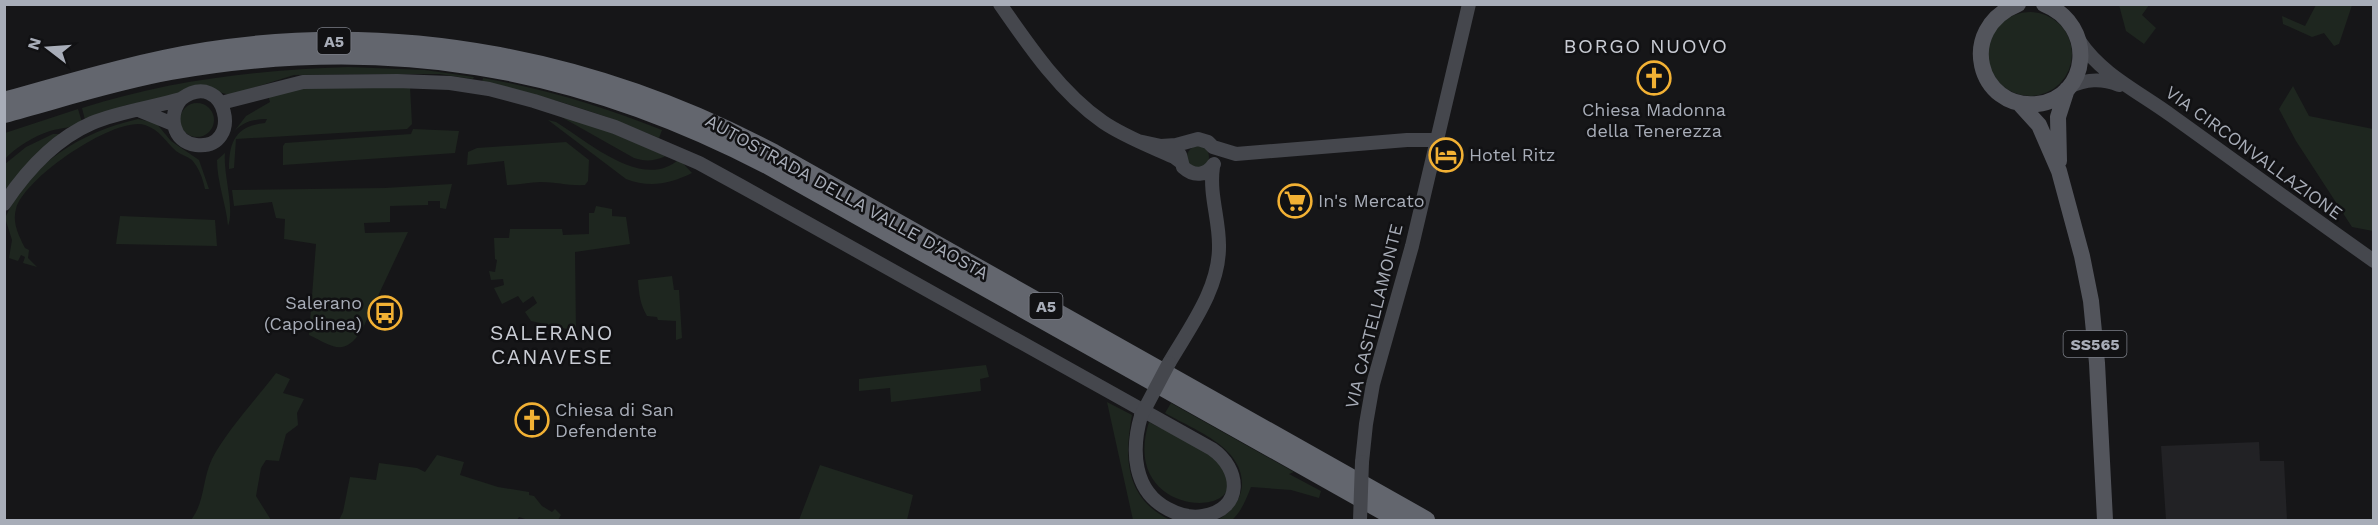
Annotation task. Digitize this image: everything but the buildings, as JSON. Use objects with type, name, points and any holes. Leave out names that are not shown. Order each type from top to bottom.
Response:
[{"type":"highway","name":"AUTOSTRADA DELLA VALLE D'AOSTA","points":[[4,101],[167,58],[242,47],[320,41],[396,42],[469,50],[534,62],[602,80],[687,111],[774,153],[1426,520]]},
{"type":"highway","name":"AUTOSTRADA DELLA VALLE D'AOSTA","points":[[4,114],[168,72],[242,60],[321,55],[393,56],[456,62],[530,75],[578,87],[680,122],[767,165],[1399,520]]},
{"type":"main road","points":[[1000,4],[1041,60],[1083,106],[1104,123],[1174,157],[1186,170],[1194,174],[1213,204]]},
{"type":"main road","name":"VIA CASTELLAMONTE","points":[[1360,520],[1362,462],[1373,384],[1407,262],[1468,4]]},
{"type":"main road","points":[[1986,4],[1991,21],[2004,10],[2018,4]]},
{"type":"main road","points":[[2044,4],[2062,13],[2073,25],[2080,42],[2100,67],[2143,94]]},
{"type":"main road","name":"SS565","points":[[1991,21],[1982,40],[1981,63],[1989,82],[1999,93],[2019,103],[2039,125],[2059,171],[2078,237],[2091,301],[2097,363],[2105,520]]},
{"type":"main road","name":"SS565","points":[[2059,171],[2058,117],[2068,88],[2077,74],[2081,57],[2080,42]]},
{"type":"main road","points":[[2019,103],[2038,104],[2054,99],[2082,81],[2095,80],[2110,81],[2143,94]]},
{"type":"main road","points":[[221,103],[287,85],[325,81],[450,83],[489,89],[615,127],[699,163],[741,186],[1212,448],[1228,462],[1235,486],[1232,495],[1222,508],[1213,513],[1191,516],[1171,511],[1154,499],[1142,484],[1136,464],[1135,441],[1141,416],[1169,363],[1207,298],[1216,273],[1219,246],[1210,183],[1216,156],[1213,147]]},
{"type":"main road","points":[[4,204],[19,181],[37,161],[72,135],[93,123],[182,99],[198,92],[212,95],[221,103],[225,113],[225,126]]},
{"type":"main road","points":[[182,99],[174,110],[173,124],[182,139],[198,145],[207,144],[218,138],[239,109],[260,94]]},
{"type":"main road","name":"VIA CIRCONVALLAZIONE","points":[[2143,94],[2373,261]]},
{"type":"main road","points":[[141,111],[173,124]]},
{"type":"main road","points":[[1138,141],[1161,146],[1203,140],[1213,147],[1236,154]]},
{"type":"main road","points":[[1194,174],[1205,173],[1213,165],[1236,154],[1407,140],[1436,140]]},
{"type":"main road","points":[[1182,164],[1181,152],[1187,143]]},
{"type":"shaded area","points":[[2119,5],[2149,5],[2142,15],[2156,28],[2144,44],[2126,31]]},
{"type":"shaded area","points":[[2316,5],[2352,5],[2339,44],[2334,46],[2324,33],[2312,37],[2283,24],[2282,16],[2305,26]]},
{"type":"shaded area","points":[[2030,12],[2046,15],[2060,24],[2069,38],[2072,54],[2069,70],[2060,84],[2046,93],[2030,96],[2014,93],[2000,84],[1991,70],[1988,54],[1991,38],[2000,24],[2014,15]]},
{"type":"shaded area","points":[[348,67],[425,70],[474,77],[473,79],[439,74],[294,75],[230,95],[192,87],[173,97],[126,105],[85,120],[82,108],[147,90],[214,78]]},
{"type":"shaded area","points":[[483,78],[574,100],[662,130],[659,138],[561,102],[482,82]]},
{"type":"shaded area","points":[[2293,86],[2309,116],[2373,129],[2373,231],[2352,227],[2296,141],[2279,109]]},
{"type":"shaded area","points":[[305,87],[410,87],[412,124],[407,129],[236,139],[234,168],[229,169],[229,159],[236,137],[241,131],[265,123],[267,119],[248,122],[233,133],[246,116],[270,102],[268,95]]},
{"type":"shaded area","points":[[197,103],[209,108],[214,120],[209,132],[197,137],[185,132],[180,120],[185,108]]},
{"type":"shaded area","points":[[78,109],[82,122],[38,136],[20,146],[5,159],[5,133]]},
{"type":"shaded area","points":[[556,114],[589,123],[666,156],[650,160],[634,158]]},
{"type":"shaded area","points":[[138,119],[156,123],[171,141],[199,160],[209,189],[205,189],[197,166],[192,160],[176,151],[155,130],[145,125],[131,125],[113,130],[93,139],[52,166],[23,196],[16,209],[16,224],[25,248],[29,250],[28,258],[37,267],[23,263],[25,257],[21,255],[18,261],[9,258],[12,240],[5,218],[28,181],[43,166],[77,142],[97,132]]},
{"type":"shaded area","points":[[548,120],[556,122],[599,151],[633,167],[649,170],[665,168],[679,159],[692,173],[659,184],[626,179]]},
{"type":"shaded area","points":[[413,129],[459,131],[455,153],[283,165],[285,143],[411,134]]},
{"type":"shaded area","points":[[53,134],[61,134],[35,155],[5,192],[5,164],[26,147]]},
{"type":"shaded area","points":[[566,142],[589,160],[588,181],[585,185],[541,182],[507,185],[504,161],[467,165],[468,152],[477,148]]},
{"type":"shaded area","points":[[1198,146],[1206,149],[1209,157],[1206,165],[1198,168],[1190,165],[1187,157],[1190,149]]},
{"type":"shaded area","points":[[225,153],[230,201],[228,226],[217,160]]},
{"type":"shaded area","points":[[452,184],[446,209],[440,208],[440,201],[428,201],[428,205],[390,206],[390,222],[364,223],[365,233],[408,232],[362,330],[350,344],[344,347],[332,346],[309,335],[316,244],[284,239],[285,219],[276,218],[272,202],[234,206],[232,190],[385,188]]},
{"type":"shaded area","points":[[596,206],[612,209],[612,216],[626,217],[630,244],[575,252],[576,331],[531,321],[525,312],[537,303],[533,296],[523,303],[518,296],[502,304],[494,288],[504,285],[503,279],[491,280],[489,271],[495,272],[497,260],[495,259],[494,238],[509,238],[510,229],[562,229],[563,235],[589,234],[589,213],[594,213]]},
{"type":"shaded area","points":[[120,216],[215,220],[217,246],[116,244]]},
{"type":"shaded area","points":[[672,276],[674,290],[679,290],[682,338],[676,340],[676,321],[658,320],[657,317],[647,316],[640,299],[638,280]]},
{"type":"shaded area","points":[[986,365],[989,377],[980,379],[981,391],[891,402],[890,388],[859,391],[859,379]]},
{"type":"shaded area","points":[[276,373],[290,379],[283,393],[304,399],[297,413],[298,425],[286,434],[279,461],[266,460],[261,468],[256,496],[271,520],[191,520],[199,506],[212,459],[233,427]]},
{"type":"shaded area","points":[[1107,402],[1132,415],[1128,446],[1131,475],[1144,500],[1155,511],[1170,520],[1133,520]]},
{"type":"shaded area","points":[[1171,403],[1294,472],[1289,474],[1321,491],[1319,498],[1291,490],[1251,487],[1241,509],[1232,520],[1218,520],[1238,500],[1242,489],[1240,470],[1234,459],[1214,440],[1165,413]]},
{"type":"shaded area","points":[[1149,422],[1195,445],[1217,461],[1228,480],[1225,494],[1211,502],[1191,502],[1170,495],[1153,480],[1145,456]]},
{"type":"shaded area","points":[[2259,442],[2260,461],[2284,461],[2287,520],[2166,520],[2161,446]]},
{"type":"shaded area","points":[[437,455],[464,462],[460,475],[498,487],[529,492],[529,495],[534,496],[542,506],[552,512],[555,509],[561,515],[558,520],[528,520],[519,517],[517,520],[339,520],[343,512],[350,477],[376,480],[379,463],[417,468],[425,472]]},
{"type":"shaded area","points":[[820,465],[913,495],[907,520],[799,520]]},
{"type":"place","name":"Chiesa Madonna della Tenerezza","points":[[1654,78]]},
{"type":"place","name":"Hotel Ritz","points":[[1446,155]]},
{"type":"place","name":"In's Mercato","points":[[1295,201]]},
{"type":"place","name":"Salerano (Capolinea)","points":[[385,313]]},
{"type":"place","name":"Chiesa di San Defendente","points":[[532,420]]},
{"type":"district","name":"BORGO NUOVO","points":[[1646,46]]},
{"type":"district","name":"SALERANO CANAVESE","points":[[552,345]]}]
